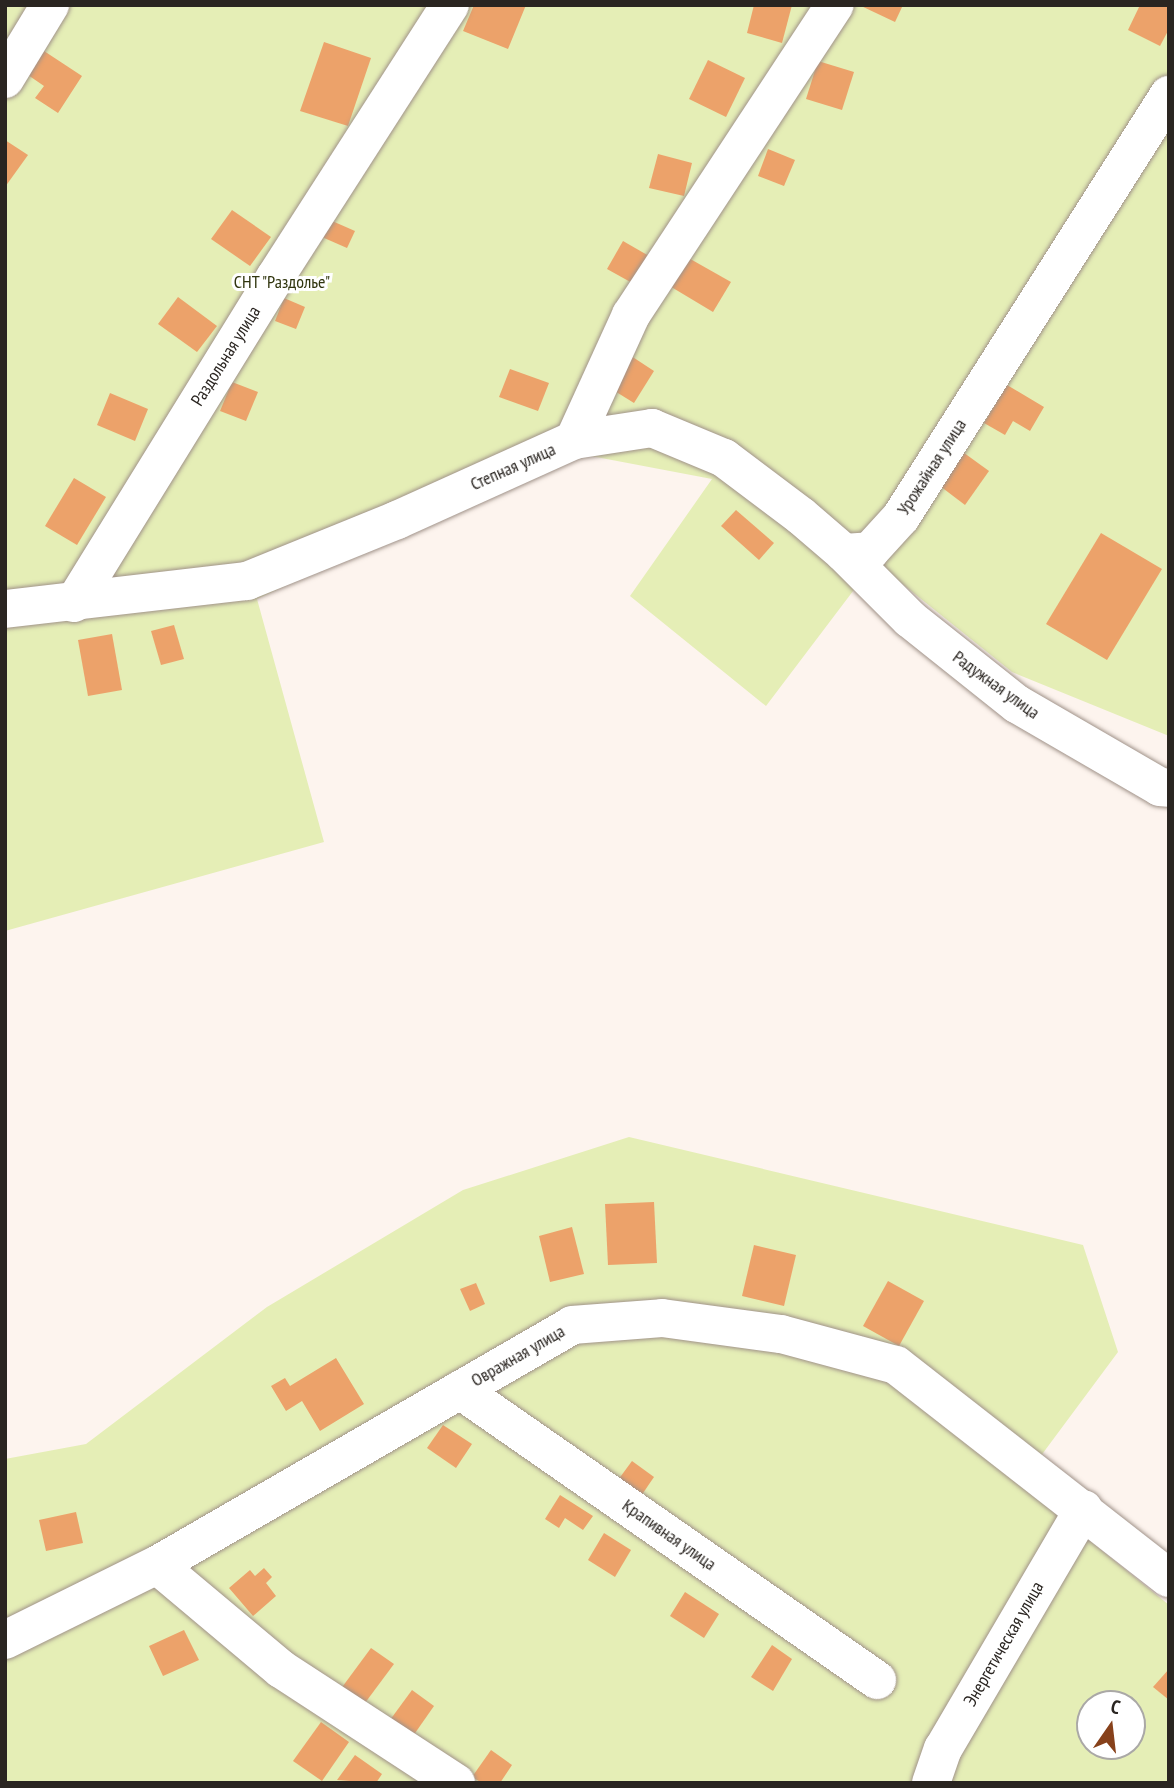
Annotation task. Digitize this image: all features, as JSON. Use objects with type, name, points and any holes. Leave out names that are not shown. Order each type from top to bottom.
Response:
[{"type":"street","points":[[5,79],[50,5]]},
{"type":"street","name":"Раздольная улица","points":[[74,603],[276,276],[450,5]]},
{"type":"street","name":"Степная улица","points":[[5,609],[247,581],[397,520],[574,440],[631,314],[835,5]]},
{"type":"street","name":"Урожайная улица","points":[[844,553],[870,551],[901,517],[1169,95]]},
{"type":"street","points":[[574,440],[652,428],[724,458],[801,516],[844,553]]},
{"type":"street","name":"Радужная улица","points":[[844,553],[910,619],[1017,704],[1160,787],[1169,788]]},
{"type":"street","name":"Овражная улица","points":[[5,1640],[157,1565],[572,1325],[662,1318],[781,1334],[896,1364],[1169,1578]]},
{"type":"street","name":"Крапивная улица","points":[[460,1390],[877,1680]]},
{"type":"street","name":"Энергетическая улица","points":[[931,1783],[943,1749],[1084,1509]]},
{"type":"street","points":[[157,1565],[281,1670],[456,1783]]},
{"type":"green space","name":"СНТ \"Раздолье\"","points":[[5,5],[1169,5],[1169,736],[1012,672],[875,562],[766,706],[630,596],[712,479],[575,453],[257,599],[324,842],[5,931]]},
{"type":"green space","points":[[629,1137],[1083,1245],[1118,1352],[1020,1484],[1169,1605],[1169,1783],[5,1783],[5,1459],[86,1444],[267,1307],[463,1190]]},
{"type":"building","points":[[474,5],[526,5],[508,49],[463,31]]},
{"type":"building","points":[[754,5],[792,5],[782,43],[747,33]]},
{"type":"building","points":[[859,5],[903,5],[895,22]]},
{"type":"building","points":[[1140,5],[1169,5],[1169,29],[1160,46],[1128,30]]},
{"type":"building","points":[[324,42],[371,58],[348,126],[300,111]]},
{"type":"building","points":[[44,51],[82,76],[58,113],[35,98],[44,86],[28,75]]},
{"type":"building","points":[[708,60],[745,78],[726,117],[689,99]]},
{"type":"building","points":[[818,61],[854,72],[842,110],[806,99]]},
{"type":"building","points":[[5,140],[28,155],[5,187]]},
{"type":"building","points":[[768,149],[795,160],[784,186],[758,176]]},
{"type":"building","points":[[658,154],[692,163],[684,196],[649,188]]},
{"type":"building","points":[[232,210],[271,237],[250,266],[211,239]]},
{"type":"building","points":[[323,217],[355,231],[347,248],[315,234]]},
{"type":"building","points":[[623,241],[649,256],[634,284],[607,269]]},
{"type":"building","points":[[685,256],[731,282],[713,312],[668,285]]},
{"type":"building","points":[[178,297],[217,326],[197,352],[158,324]]},
{"type":"building","points":[[284,298],[305,307],[296,329],[275,321]]},
{"type":"building","points":[[625,352],[654,371],[634,403],[605,385]]},
{"type":"building","points":[[510,369],[549,383],[538,411],[499,397]]},
{"type":"building","points":[[232,382],[258,392],[246,421],[220,411]]},
{"type":"building","points":[[1007,385],[1044,407],[1030,431],[1013,421],[1005,435],[984,423]]},
{"type":"building","points":[[110,393],[148,409],[135,441],[97,425]]},
{"type":"building","points":[[960,450],[989,471],[965,505],[936,483]]},
{"type":"building","points":[[74,478],[106,497],[77,545],[45,526]]},
{"type":"building","points":[[736,510],[774,543],[759,560],[721,526]]},
{"type":"building","points":[[1101,533],[1162,569],[1107,660],[1046,624]]},
{"type":"building","points":[[174,625],[184,659],[161,665],[151,631]]},
{"type":"building","points":[[112,634],[122,690],[88,696],[78,640]]},
{"type":"building","points":[[654,1202],[657,1263],[608,1265],[605,1204]]},
{"type":"building","points":[[572,1227],[584,1274],[550,1282],[539,1236]]},
{"type":"building","points":[[754,1245],[796,1255],[784,1306],[742,1296]]},
{"type":"building","points":[[888,1281],[924,1301],[899,1346],[863,1326]]},
{"type":"building","points":[[476,1283],[485,1304],[470,1311],[460,1289]]},
{"type":"building","points":[[336,1358],[364,1404],[320,1431],[302,1401],[286,1411],[271,1386],[285,1378],[290,1386]]},
{"type":"building","points":[[443,1425],[472,1444],[456,1468],[427,1448]]},
{"type":"building","points":[[632,1461],[654,1477],[641,1496],[618,1480]]},
{"type":"building","points":[[560,1495],[593,1516],[583,1530],[565,1518],[559,1528],[545,1519]]},
{"type":"building","points":[[76,1512],[83,1543],[46,1551],[39,1520]]},
{"type":"building","points":[[604,1533],[631,1550],[615,1577],[588,1560]]},
{"type":"building","points":[[264,1568],[272,1577],[266,1583],[276,1596],[253,1616],[229,1588],[250,1570],[255,1576]]},
{"type":"building","points":[[685,1592],[719,1614],[704,1638],[670,1616]]},
{"type":"building","points":[[184,1630],[199,1660],[163,1676],[149,1646]]},
{"type":"building","points":[[772,1645],[792,1659],[773,1691],[751,1677]]},
{"type":"building","points":[[371,1648],[394,1664],[362,1707],[340,1690]]},
{"type":"building","points":[[1169,1669],[1169,1700],[1153,1687]]},
{"type":"building","points":[[412,1690],[434,1706],[413,1736],[390,1720]]},
{"type":"building","points":[[321,1722],[349,1742],[322,1781],[293,1761]]},
{"type":"building","points":[[491,1750],[512,1765],[500,1783],[482,1783],[472,1777]]},
{"type":"building","points":[[355,1755],[382,1774],[376,1783],[337,1780]]}]
